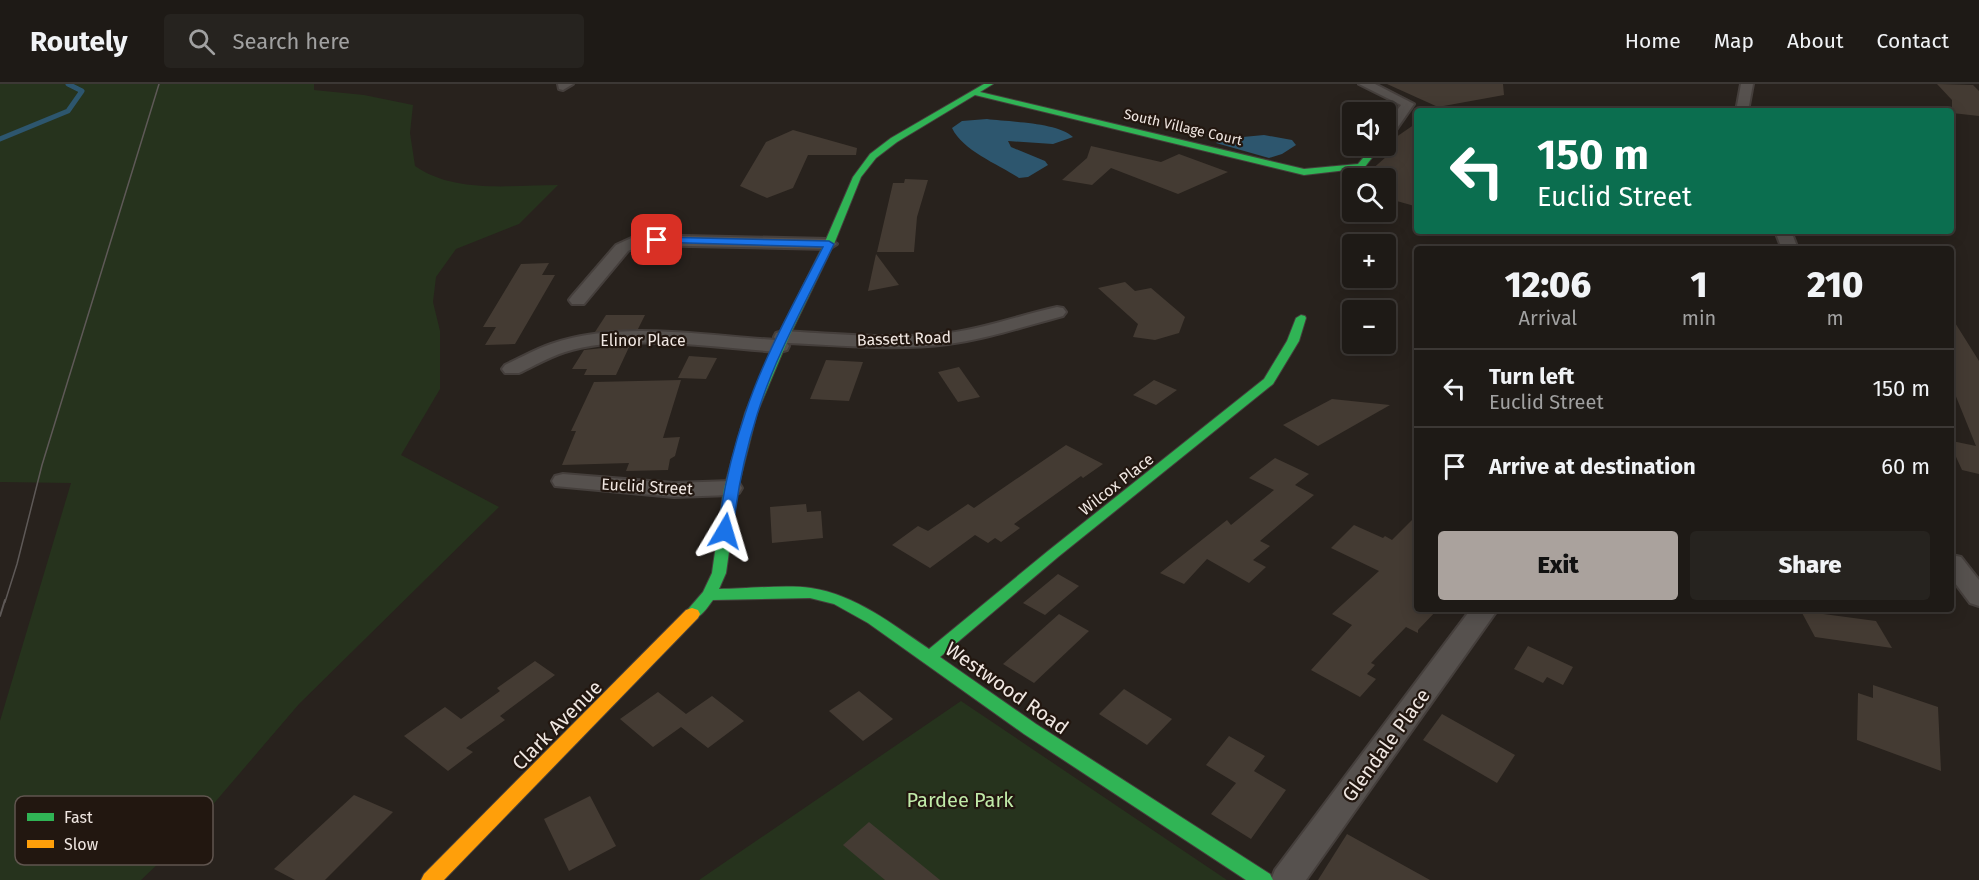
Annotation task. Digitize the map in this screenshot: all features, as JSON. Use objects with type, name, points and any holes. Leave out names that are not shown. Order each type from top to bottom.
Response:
[{"type":"street","name":"Clark Avenue","points":[[431,880],[684,624],[709,595],[719,573],[731,488],[751,413],[782,341],[829,244],[850,191],[863,167],[894,140],[990,84]]},
{"type":"street","points":[[1365,84],[1408,104],[1396,120]]},
{"type":"street","points":[[1743,108],[1747,84]]},
{"type":"street","name":"South Village Court","points":[[974,93],[1304,172],[1361,166],[1369,156]]},
{"type":"street","points":[[578,300],[622,248],[638,240],[829,244]]},
{"type":"street","name":"Bassett Road","points":[[782,341],[932,340],[956,337],[1057,312]]},
{"type":"street","name":"Wilcox Place","points":[[929,658],[1053,554],[1269,381],[1293,341],[1301,318]]},
{"type":"street","name":"Elinor Place","points":[[512,369],[558,348],[598,339],[638,337],[782,341]]},
{"type":"street","name":"Euclid Street","points":[[563,481],[674,490],[731,488]]},
{"type":"street","points":[[1954,566],[1979,597]]},
{"type":"street","name":"Westwood Road","points":[[709,595],[810,593],[839,600],[874,619],[1030,729],[1263,880]]},
{"type":"street","name":"Glendale Place","points":[[1287,880],[1483,612]]},
{"type":"green space","points":[[0,84],[314,84],[314,90],[364,95],[413,105],[410,133],[415,166],[431,175],[448,181],[484,186],[558,185],[519,224],[456,249],[436,277],[433,302],[440,331],[440,389],[401,455],[499,507],[299,704],[213,804],[213,796],[15,796],[15,865],[157,865],[141,880],[0,880],[0,721],[71,483],[0,482]]},
{"type":"green space","name":"Pardee Park","points":[[961,701],[1227,880],[699,880]]},
{"type":"water","points":[[987,119],[1056,128],[1073,137],[1053,144],[1008,141],[1011,147],[1045,161],[1048,165],[1028,177],[1019,178],[972,150],[964,144],[952,128],[962,121]]},
{"type":"water","points":[[1264,135],[1292,140],[1296,145],[1282,154],[1269,158],[1216,143],[1222,139]]},
{"type":"building","points":[[1387,84],[1503,84],[1504,95],[1438,107]]},
{"type":"building","points":[[1937,84],[1973,85],[1979,91],[1979,116],[1954,113],[1952,100]]},
{"type":"building","points":[[1414,125],[1414,206],[1396,201],[1396,168],[1373,168],[1386,157],[1382,156],[1396,156],[1396,137]]},
{"type":"building","points":[[793,130],[857,148],[856,155],[808,155],[793,188],[767,198],[740,186],[766,142]]},
{"type":"building","points":[[1091,146],[1161,162],[1179,154],[1228,172],[1178,194],[1111,168],[1092,185],[1062,180],[1087,158]]},
{"type":"building","points":[[905,179],[928,180],[917,217],[914,252],[877,252],[893,183],[904,183]]},
{"type":"building","points":[[876,254],[899,285],[868,291]]},
{"type":"building","points":[[549,263],[542,275],[555,275],[515,344],[485,345],[496,327],[483,327],[521,264]]},
{"type":"building","points":[[1125,282],[1135,291],[1151,288],[1185,317],[1179,333],[1155,340],[1133,337],[1138,324],[1098,288]]},
{"type":"building","points":[[606,315],[645,315],[638,329],[595,332]]},
{"type":"building","points":[[1954,321],[1979,361],[1979,474],[1962,470],[1954,452],[1954,441],[1976,446],[1955,394]]},
{"type":"building","points":[[630,345],[616,375],[584,375],[587,369],[572,369],[584,350]]},
{"type":"building","points":[[689,356],[717,358],[706,379],[678,378]]},
{"type":"building","points":[[826,360],[863,362],[849,401],[810,399]]},
{"type":"building","points":[[959,367],[980,397],[958,402],[938,372]]},
{"type":"building","points":[[681,380],[663,438],[680,437],[675,456],[670,459],[668,470],[626,471],[629,463],[562,465],[576,431],[571,431],[594,382]]},
{"type":"building","points":[[1154,380],[1177,390],[1156,405],[1133,395]]},
{"type":"building","points":[[1332,399],[1390,405],[1318,446],[1283,425]]},
{"type":"building","points":[[1066,445],[1103,464],[1083,478],[1081,476],[1014,524],[1020,528],[1001,542],[995,538],[988,543],[975,535],[930,568],[892,545],[918,526],[928,531],[968,504],[974,508]]},
{"type":"building","points":[[1275,458],[1309,474],[1295,485],[1314,495],[1260,541],[1270,546],[1253,560],[1266,567],[1249,583],[1207,559],[1184,584],[1160,573],[1227,520],[1231,525],[1274,490],[1249,478]]},
{"type":"building","points":[[806,504],[807,512],[821,511],[823,538],[772,543],[770,507]]},
{"type":"building","points":[[1414,518],[1414,612],[1435,612],[1418,630],[1418,633],[1406,627],[1371,663],[1375,665],[1367,674],[1376,679],[1360,697],[1311,670],[1352,625],[1332,614],[1379,571],[1331,548],[1354,525],[1392,540]]},
{"type":"building","points":[[1058,574],[1079,586],[1045,615],[1023,603]]},
{"type":"building","points":[[1802,612],[1876,621],[1892,648],[1815,637]]},
{"type":"building","points":[[1059,614],[1089,631],[1034,683],[1003,664]]},
{"type":"building","points":[[1528,646],[1573,667],[1563,685],[1547,677],[1543,683],[1514,669]]},
{"type":"building","points":[[535,661],[555,675],[500,716],[505,720],[466,748],[473,752],[448,771],[404,736],[445,707],[461,719],[500,691],[497,688]]},
{"type":"building","points":[[1873,685],[1938,707],[1941,771],[1857,740],[1858,693],[1873,698]]},
{"type":"building","points":[[1124,689],[1172,719],[1147,745],[1099,714]]},
{"type":"building","points":[[859,691],[893,719],[863,741],[829,711]]},
{"type":"building","points":[[658,692],[686,714],[712,696],[744,721],[708,748],[681,727],[653,747],[620,719]]},
{"type":"building","points":[[1442,714],[1515,755],[1497,783],[1423,740]]},
{"type":"building","points":[[1229,736],[1265,756],[1254,771],[1286,790],[1251,839],[1211,814],[1236,783],[1206,765]]},
{"type":"building","points":[[354,795],[393,812],[325,880],[295,880],[274,869]]},
{"type":"building","points":[[590,796],[616,846],[569,871],[544,819]]},
{"type":"building","points":[[869,822],[940,880],[885,880],[843,845]]},
{"type":"building","points":[[1347,834],[1430,880],[1318,880]]},
{"type":"waterway","points":[[0,139],[68,111],[82,91],[68,84]]},
{"type":"tram line","points":[[5,602],[42,465],[159,84]]},
{"type":"tram line","points":[[0,616],[5,600]]},
{"type":"traffic: fast","points":[[692,614],[709,595],[719,573],[731,488],[751,413],[783,337],[829,244],[857,177],[873,156],[894,140],[989,84]]},
{"type":"traffic: fast","points":[[974,93],[1304,172],[1361,166],[1369,156]]},
{"type":"traffic: fast","points":[[929,658],[1053,554],[1269,381],[1293,341],[1301,318]]},
{"type":"traffic: fast","points":[[709,595],[810,593],[839,600],[874,619],[1030,729],[1263,880]]},
{"type":"traffic: slow","points":[[431,880],[692,614]]},
{"type":"route","points":[[657,240],[829,244],[783,336],[751,413],[731,488],[725,531]]}]
